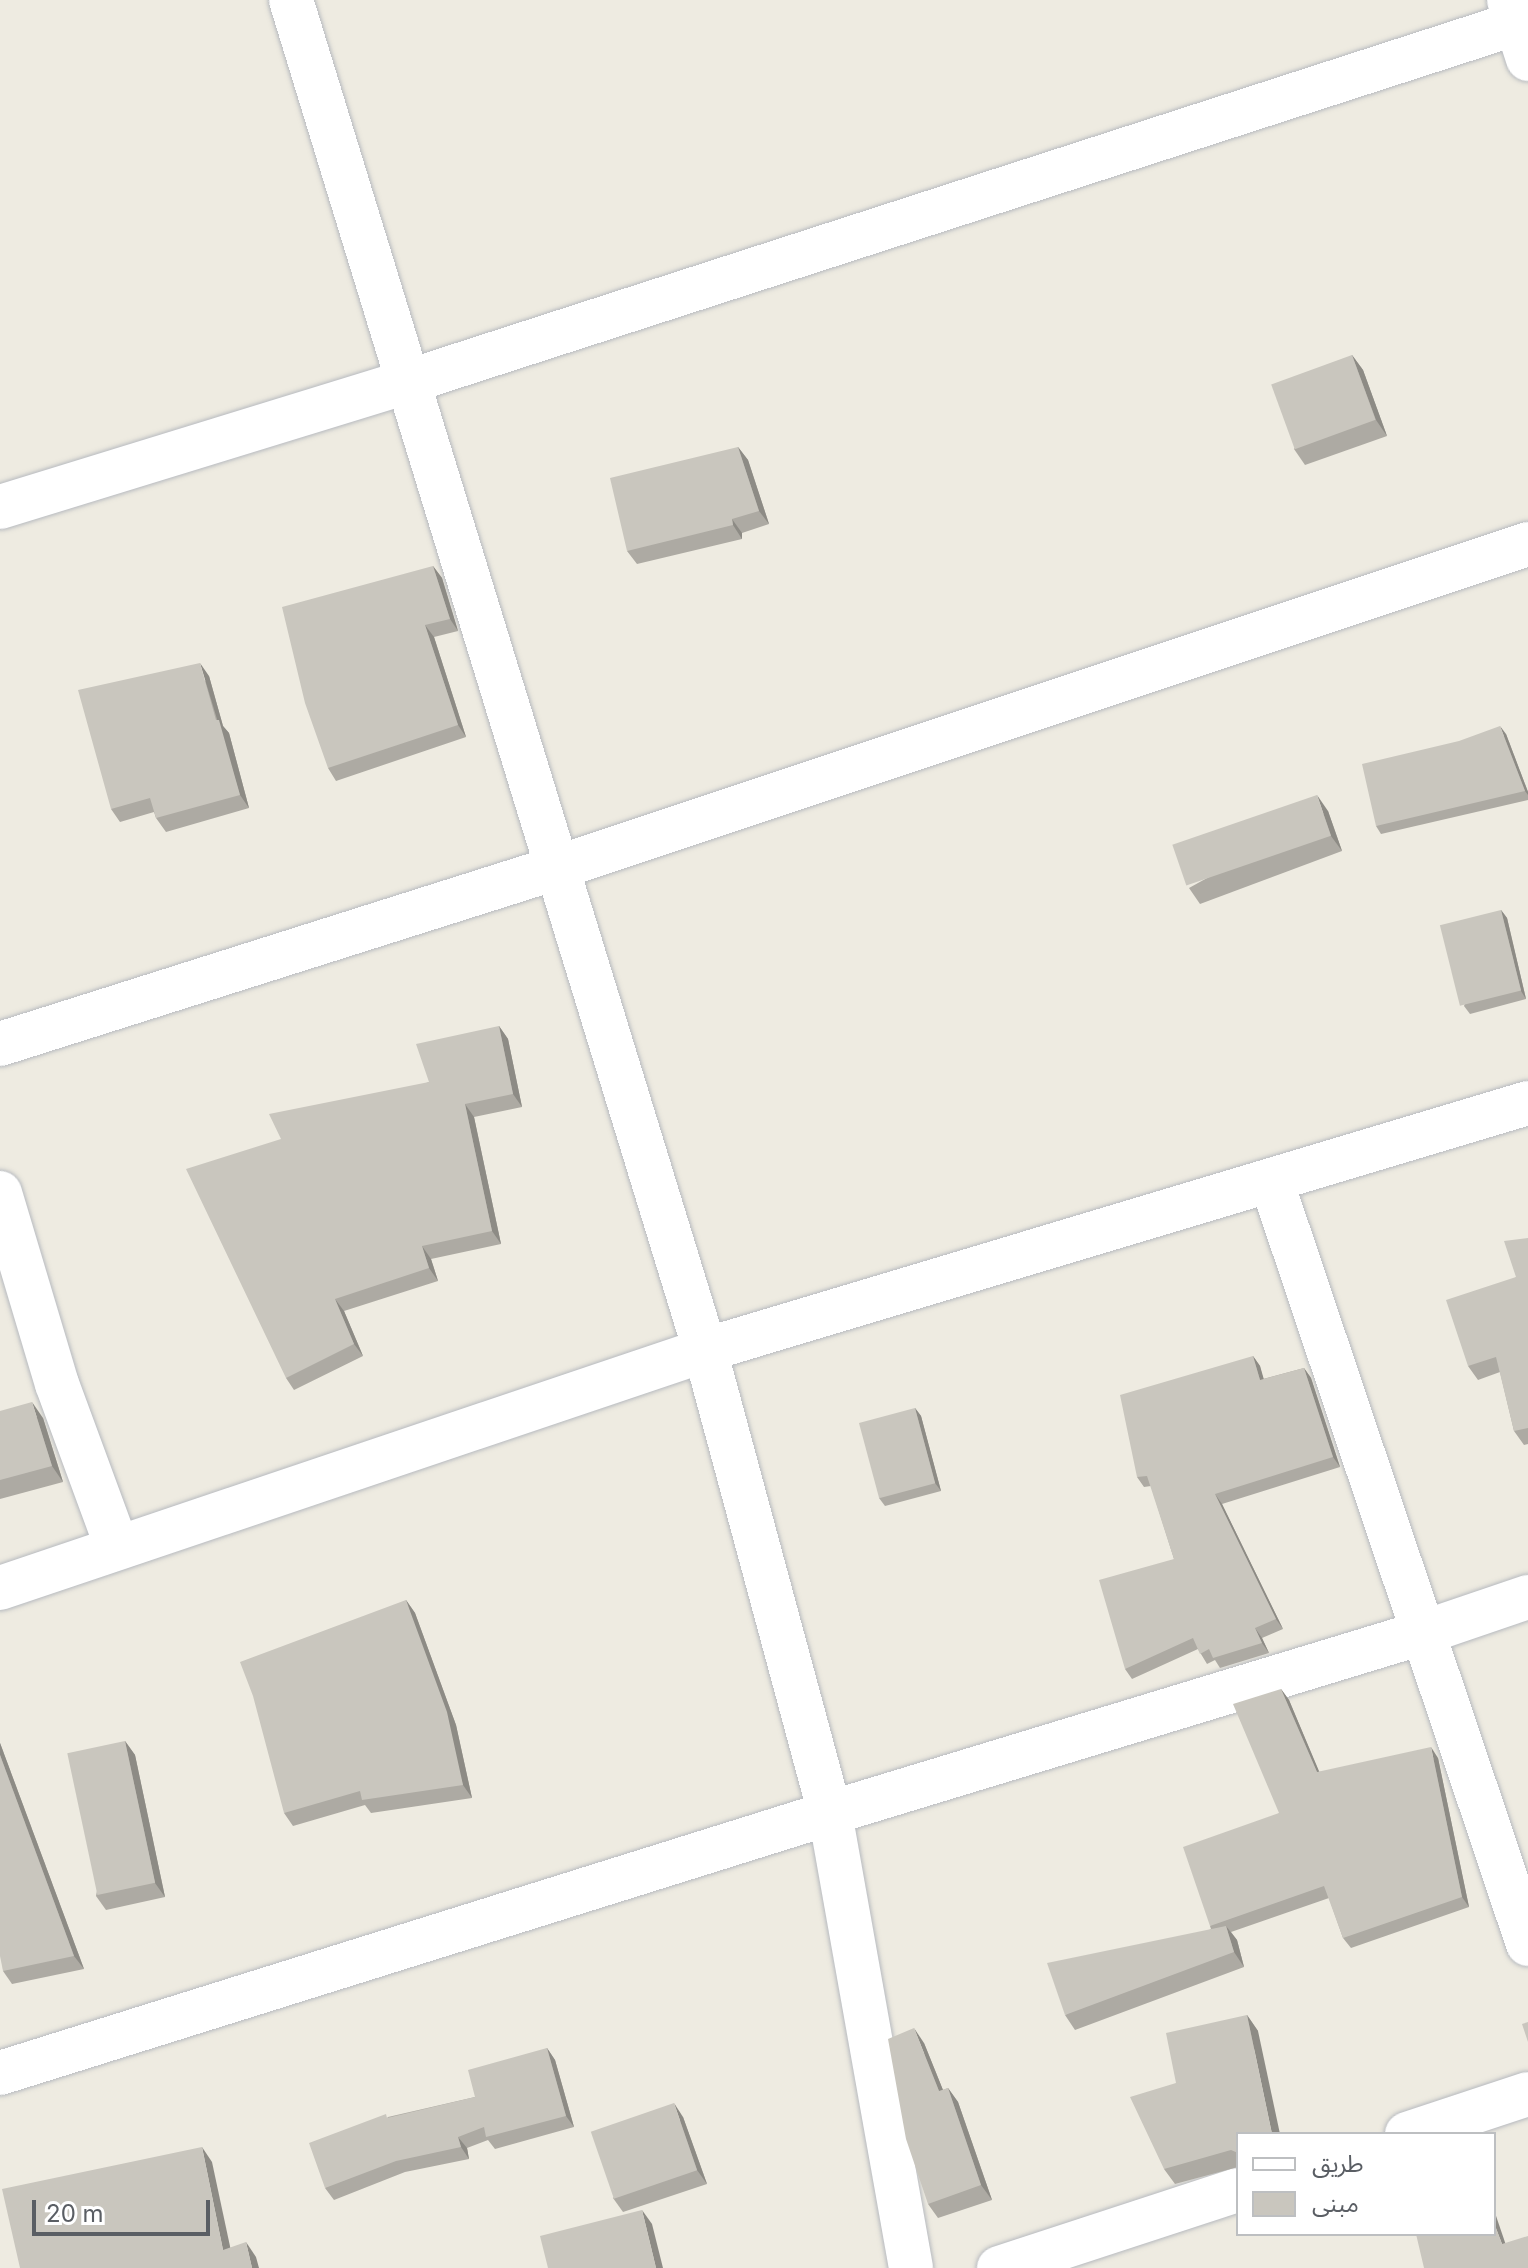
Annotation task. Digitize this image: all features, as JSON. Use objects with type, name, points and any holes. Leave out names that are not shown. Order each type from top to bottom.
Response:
[{"type":"street","points":[[291,0],[705,1350],[830,1813],[911,2268]]},
{"type":"street","points":[[0,507],[410,381],[1518,27]]},
{"type":"street","points":[[0,1044],[556,868],[1528,544]]},
{"type":"street","points":[[0,1588],[705,1350],[1528,1103]]},
{"type":"street","points":[[1271,1180],[1528,1944]]},
{"type":"street","points":[[0,1193],[57,1384],[117,1547]]},
{"type":"street","points":[[0,2073],[830,1813],[1425,1632],[1528,1597]]},
{"type":"street","points":[[1413,2132],[1528,2094]]},
{"type":"street","points":[[999,2268],[1236,2191]]},
{"type":"building","points":[[1352,355],[1376,420],[1295,449],[1271,384]]},
{"type":"building","points":[[738,447],[759,511],[732,519],[733,525],[627,551],[610,478]]},
{"type":"building","points":[[433,566],[450,619],[425,625],[458,725],[328,768],[305,703],[282,607]]},
{"type":"building","points":[[200,663],[240,795],[156,818],[150,798],[111,809],[78,690]]},
{"type":"building","points":[[1500,726],[1525,791],[1376,826],[1362,764],[1459,741]]},
{"type":"building","points":[[1317,795],[1331,836],[1186,885],[1172,845]]},
{"type":"building","points":[[1501,910],[1521,991],[1460,1006],[1440,925]]},
{"type":"building","points":[[499,1026],[513,1094],[465,1104],[492,1231],[422,1246],[429,1268],[335,1299],[354,1344],[286,1378],[186,1169],[281,1139],[269,1114],[429,1082],[416,1044]]},
{"type":"building","points":[[1528,1238],[1528,1428],[1514,1431],[1496,1357],[1468,1366],[1446,1300],[1516,1277],[1504,1241]]},
{"type":"building","points":[[1253,1356],[1260,1380],[1304,1368],[1333,1457],[1215,1494],[1276,1619],[1255,1628],[1262,1643],[1213,1658],[1209,1649],[1200,1654],[1193,1638],[1125,1669],[1099,1580],[1174,1559],[1147,1476],[1137,1477],[1120,1395]]},
{"type":"building","points":[[32,1402],[52,1466],[0,1480],[0,1411]]},
{"type":"building","points":[[915,1408],[935,1483],[879,1498],[859,1423]]},
{"type":"building","points":[[406,1600],[447,1712],[463,1785],[362,1800],[360,1791],[284,1813],[253,1696],[240,1662]]},
{"type":"building","points":[[1281,1689],[1317,1772],[1431,1747],[1462,1897],[1343,1938],[1324,1886],[1210,1926],[1183,1847],[1279,1813],[1233,1704]]},
{"type":"building","points":[[125,1741],[155,1883],[97,1895],[67,1753]]},
{"type":"building","points":[[0,1755],[74,1956],[3,1971],[0,1956]]},
{"type":"building","points":[[1226,1926],[1234,1952],[1065,2015],[1047,1963]]},
{"type":"building","points":[[1247,2015],[1272,2132],[1236,2132],[1236,2152],[1231,2150],[1164,2169],[1130,2097],[1176,2083],[1166,2033]]},
{"type":"building","points":[[1528,2022],[1528,2042],[1522,2024]]},
{"type":"building","points":[[914,2028],[939,2091],[948,2088],[981,2185],[928,2204],[906,2139],[888,2039]]},
{"type":"building","points":[[547,2048],[566,2116],[486,2137],[484,2127],[458,2137],[461,2147],[396,2161],[325,2188],[309,2143],[386,2114],[387,2118],[475,2097],[468,2070]]},
{"type":"building","points":[[674,2103],[697,2170],[614,2199],[591,2132]]},
{"type":"building","points":[[202,2147],[223,2250],[246,2242],[252,2268],[20,2268],[2,2189]]},
{"type":"building","points":[[642,2210],[656,2268],[548,2268],[540,2236]]},
{"type":"building","points":[[1496,2228],[1502,2244],[1528,2236],[1528,2268],[1424,2268],[1416,2236],[1496,2236]]}]
